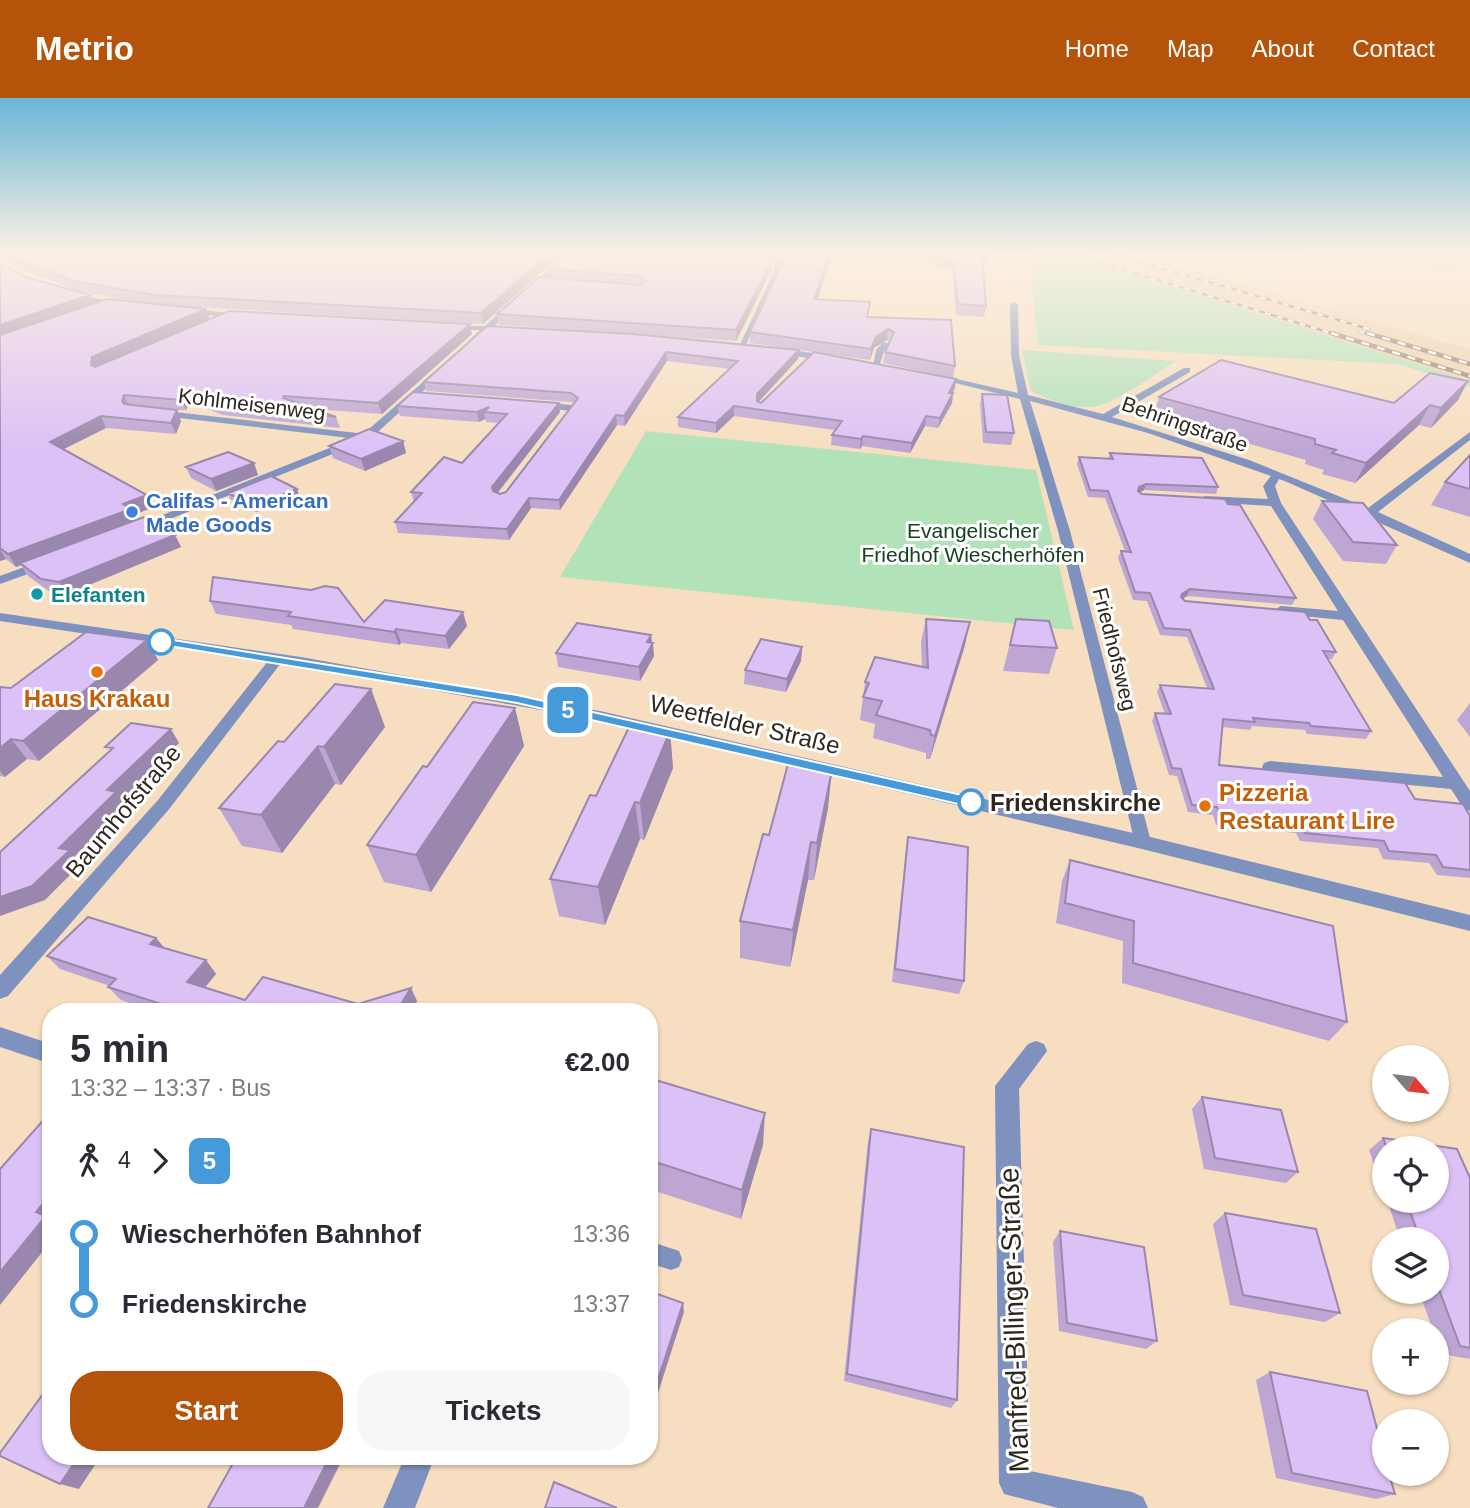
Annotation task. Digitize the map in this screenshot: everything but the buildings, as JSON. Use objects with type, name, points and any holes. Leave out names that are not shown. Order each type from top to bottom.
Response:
[{"type":"street","points":[[209,326],[225,319]]},
{"type":"street","points":[[460,353],[498,319]]},
{"type":"street","points":[[741,346],[754,319]]},
{"type":"street","name":"Friedhofsweg","points":[[1011,319],[1025,399],[1064,531],[1142,842]]},
{"type":"street","points":[[441,327],[520,330]]},
{"type":"street","points":[[876,365],[880,350],[886,344]]},
{"type":"street","points":[[729,345],[753,348]]},
{"type":"street","points":[[764,349],[850,361]]},
{"type":"street","points":[[803,364],[811,355]]},
{"type":"street","points":[[117,535],[294,468],[366,437],[451,362]]},
{"type":"street","points":[[863,363],[889,368]]},
{"type":"street","points":[[1105,417],[1187,370]]},
{"type":"street","name":"Behringstraße","points":[[927,375],[1105,417],[1185,442],[1370,512],[1470,559]]},
{"type":"street","points":[[412,396],[426,397]]},
{"type":"street","points":[[532,405],[572,408],[564,418]]},
{"type":"street","name":"Kohlmeisenweg","points":[[147,411],[366,437]]},
{"type":"street","points":[[1370,512],[1470,435]]},
{"type":"street","points":[[1276,476],[1269,486],[1275,503],[1470,805]]},
{"type":"street","points":[[1196,499],[1275,503]]},
{"type":"street","points":[[0,580],[57,559]]},
{"type":"street","points":[[1267,609],[1347,616]]},
{"type":"street","name":"Weetfelder Straße","points":[[0,617],[277,659],[517,699],[600,716],[1142,842],[1470,923]]},
{"type":"street","name":"Baumhofstraße","points":[[0,990],[164,804],[277,659]]},
{"type":"street","points":[[1270,767],[1456,784]]},
{"type":"street","points":[[0,1037],[42,1051]]},
{"type":"street","name":"Manfred-Billinger-Straße","points":[[1036,1051],[1007,1086],[1015,1483],[1132,1508]]},
{"type":"street","points":[[399,1508],[416,1465]]},
{"type":"lane","points":[[658,1255],[671,1259]]},
{"type":"shaded area","points":[[1274,319],[1364,319],[1470,349],[1470,381]]},
{"type":"green space","points":[[1036,319],[1274,319],[1470,381],[1470,387],[1397,364],[1038,345]]},
{"type":"green space","points":[[1022,350],[1176,361],[1134,389],[1110,401],[1082,407],[1031,391]]},
{"type":"green space","name":"Evangelischer Friedhof Wiescherhöfen","points":[[646,431],[1036,470],[1074,630],[560,577]]},
{"type":"railway","points":[[1284,319],[1337,335]]},
{"type":"railway","points":[[1334,319],[1369,329]]},
{"type":"railway","points":[[1359,331],[1373,335]]},
{"type":"railway","points":[[1331,333],[1470,376]]},
{"type":"railway","points":[[1367,333],[1470,364]]},
{"type":"bus line","name":"5","points":[[161,642],[517,699],[971,802]]},
{"type":"place","name":"Califas - American Made Goods","points":[[132,512]]},
{"type":"place","name":"Elefanten","points":[[37,594]]},
{"type":"place","name":"Haus Krakau","points":[[97,672]]},
{"type":"place","name":"Friedenskirche","points":[[971,802]]},
{"type":"place","name":"Pizzeria Restaurant Lire","points":[[1205,806]]}]
